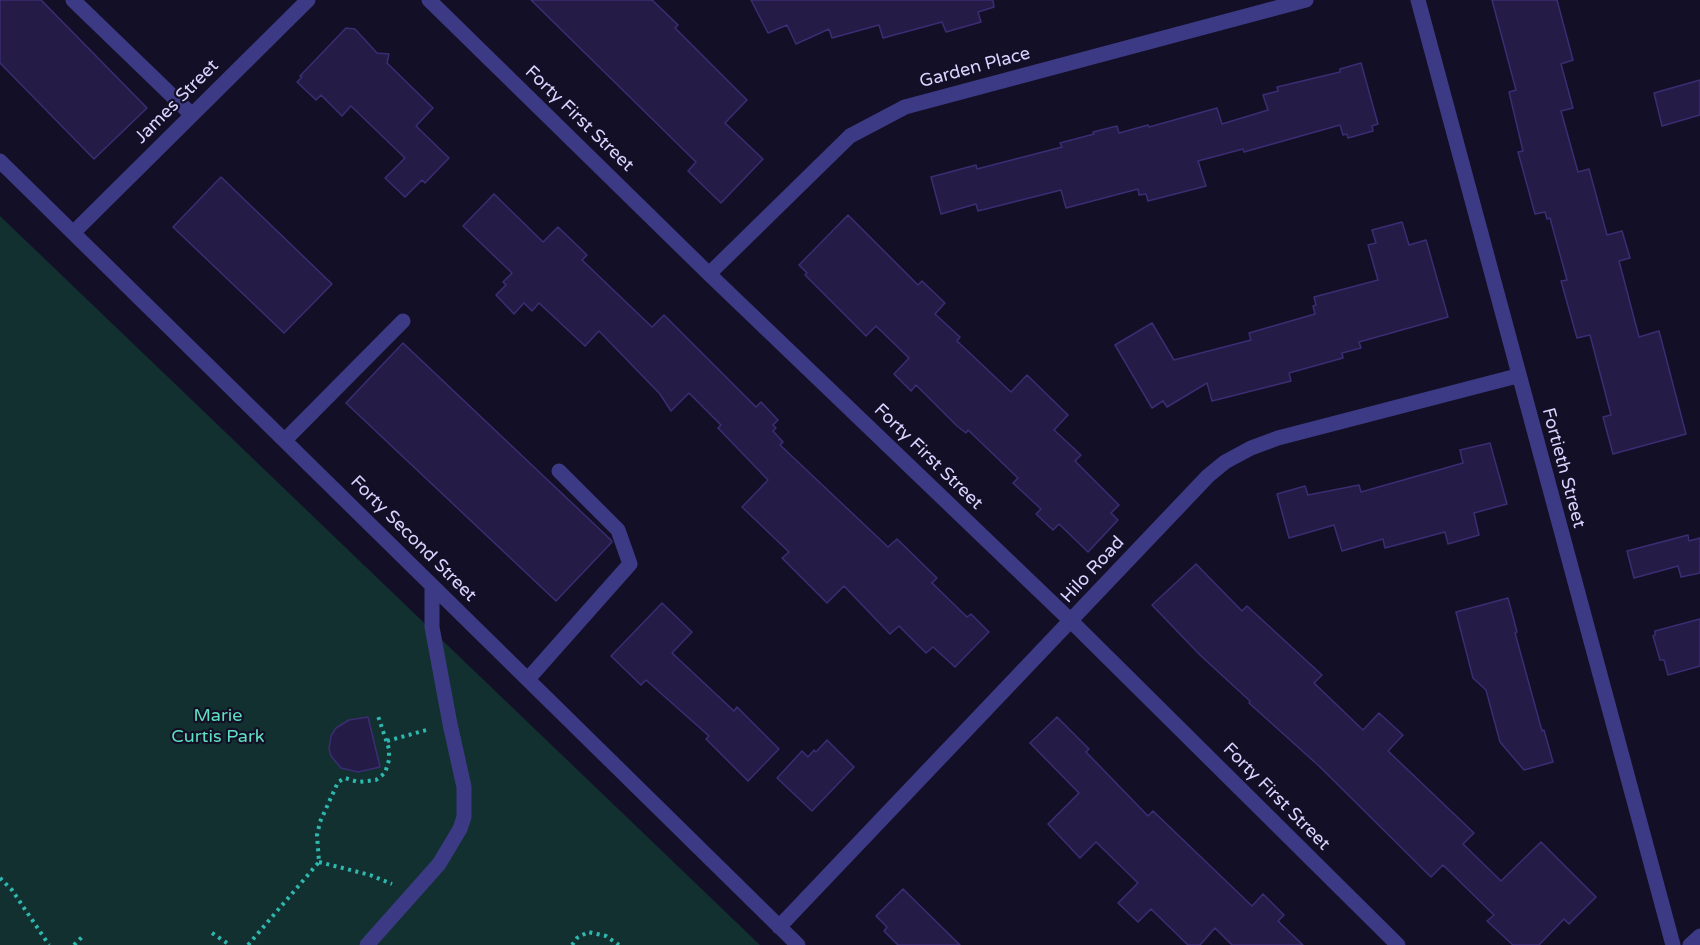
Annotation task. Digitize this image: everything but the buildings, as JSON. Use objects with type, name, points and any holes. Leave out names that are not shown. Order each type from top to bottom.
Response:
[{"type":"street","points":[[73,0],[191,114]]},
{"type":"street","name":"James Street","points":[[74,232],[308,0]]},
{"type":"street","name":"Forty First Street","points":[[429,0],[709,274],[1071,621],[1398,945]]},
{"type":"street","name":"Garden Place","points":[[709,274],[850,136],[905,107],[1306,0]]},
{"type":"street","name":"Fortieth Street","points":[[1418,0],[1673,945]]},
{"type":"street","name":"Forty Second Street","points":[[0,161],[798,945]]},
{"type":"street","points":[[285,440],[403,321]]},
{"type":"street","name":"Hilo Road","points":[[779,927],[1208,476],[1225,462],[1251,448],[1278,438],[1518,376]]},
{"type":"street","points":[[528,679],[630,564],[618,530],[559,471]]},
{"type":"street","points":[[367,945],[439,864],[460,829],[464,817],[464,787],[432,627],[432,587]]},
{"type":"street","points":[[1690,945],[1700,936]]},
{"type":"path","points":[[249,945],[319,862],[317,835],[320,822],[338,783],[345,778],[358,782],[376,780],[385,774],[389,760],[387,741],[378,716]]},
{"type":"path","points":[[387,741],[450,724]]},
{"type":"path","points":[[319,862],[370,875],[412,896]]},
{"type":"path","points":[[0,878],[12,890],[49,945]]},
{"type":"path","points":[[572,945],[577,938],[588,932],[606,936],[619,945]]},
{"type":"path","points":[[212,933],[230,945]]},
{"type":"path","points":[[74,945],[84,935]]},
{"type":"green space","name":"Marie Curtis Park","points":[[0,216],[760,945],[0,945]]}]
